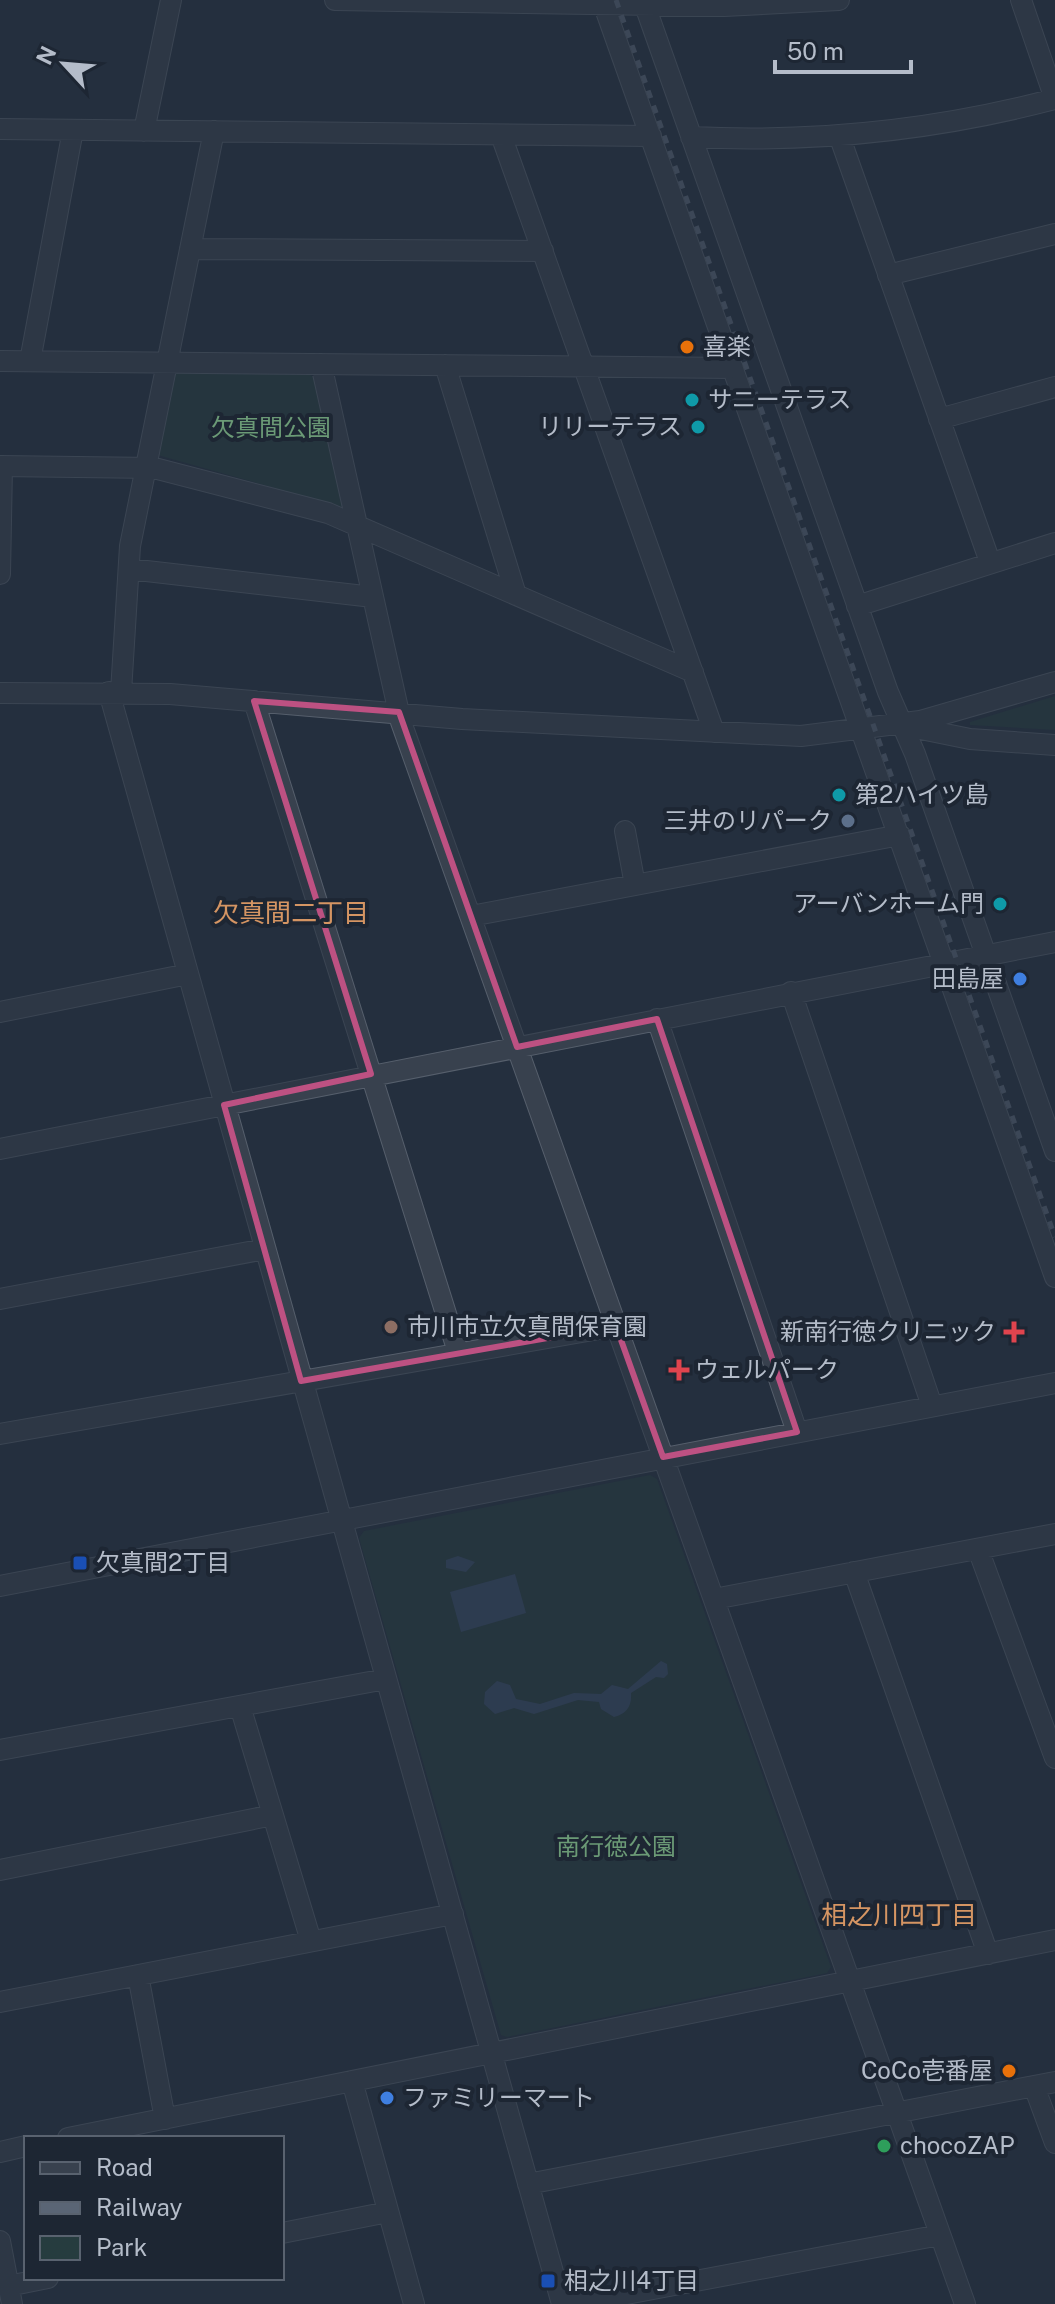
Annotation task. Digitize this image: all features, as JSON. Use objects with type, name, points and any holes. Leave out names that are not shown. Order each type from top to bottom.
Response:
[{"type":"street","points":[[144,131],[171,0]]},
{"type":"street","points":[[335,0],[781,5],[839,0]]},
{"type":"street","points":[[691,137],[839,135],[955,121],[1055,99],[1021,0]]},
{"type":"street","points":[[603,2],[1055,1277]]},
{"type":"street","points":[[644,2],[899,725],[915,754],[1055,1151]]},
{"type":"street","points":[[0,129],[651,136]]},
{"type":"street","points":[[30,361],[73,130]]},
{"type":"street","points":[[214,131],[145,468],[129,569],[115,692],[224,1105],[562,2304]]},
{"type":"street","points":[[501,135],[714,732]]},
{"type":"street","points":[[839,135],[990,562]]},
{"type":"street","points":[[888,275],[1055,234]]},
{"type":"street","points":[[190,249],[543,251]]},
{"type":"street","points":[[0,361],[733,368]]},
{"type":"street","points":[[321,364],[399,712],[965,2304]]},
{"type":"street","points":[[445,365],[516,595]]},
{"type":"street","points":[[939,419],[1055,387]]},
{"type":"street","points":[[0,574],[1,466],[145,468],[328,513],[693,672]]},
{"type":"street","points":[[857,606],[1055,543]]},
{"type":"street","points":[[129,569],[373,597]]},
{"type":"street","points":[[0,693],[115,692],[801,736],[899,725],[1055,682]]},
{"type":"street","points":[[254,701],[458,1352]]},
{"type":"street","points":[[899,725],[970,739],[1055,745]]},
{"type":"street","points":[[625,831],[635,885]]},
{"type":"street","points":[[471,916],[900,835]]},
{"type":"street","points":[[0,1149],[1055,942]]},
{"type":"street","points":[[0,1012],[188,974]]},
{"type":"street","points":[[791,992],[932,1406]]},
{"type":"street","points":[[657,1019],[797,1432]]},
{"type":"street","points":[[0,1299],[265,1249]]},
{"type":"street","points":[[0,1434],[616,1326]]},
{"type":"street","points":[[0,1586],[1055,1383]]},
{"type":"street","points":[[714,1599],[1055,1534]]},
{"type":"street","points":[[978,1549],[1055,1758]]},
{"type":"street","points":[[854,1572],[988,1954]]},
{"type":"street","points":[[0,1750],[386,1679]]},
{"type":"street","points":[[240,1706],[311,1941]]},
{"type":"street","points":[[0,1870],[273,1815]]},
{"type":"street","points":[[0,2002],[453,1914]]},
{"type":"street","points":[[78,2136],[1055,1940]]},
{"type":"street","points":[[138,1975],[165,2119]]},
{"type":"street","points":[[352,2081],[414,2304]]},
{"type":"street","points":[[528,2184],[1045,2084],[1055,2143]]},
{"type":"street","points":[[0,2152],[24,2146]]},
{"type":"street","points":[[284,2233],[388,2212]]},
{"type":"street","points":[[573,2304],[940,2235]]},
{"type":"street","points":[[0,2241],[10,2295],[44,2280]]},
{"type":"highlighted area","points":[[254,701],[399,712],[517,1047],[657,1019],[797,1432],[663,1457],[616,1326],[301,1381],[224,1105],[371,1074]]},
{"type":"green space","name":"欠真間公園","points":[[177,373],[309,374],[316,379],[346,508],[154,454],[170,379]]},
{"type":"green space","points":[[1055,696],[1055,730],[970,725],[970,722]]},
{"type":"green space","name":"南行徳公園","points":[[650,1475],[657,1479],[831,1967],[827,1973],[507,2037],[501,2035],[359,1538],[364,1531]]},
{"type":"water","points":[[458,1556],[475,1562],[466,1572],[446,1568],[446,1560]]},
{"type":"water","points":[[515,1574],[526,1613],[461,1632],[450,1592]]},
{"type":"water","points":[[661,1661],[667,1664],[668,1674],[664,1678],[656,1677],[631,1693],[628,1709],[614,1717],[601,1709],[599,1702],[578,1700],[534,1714],[514,1708],[495,1714],[484,1704],[485,1692],[497,1681],[510,1685],[516,1699],[540,1704],[574,1693],[601,1694],[612,1685],[628,1689]]},
{"type":"railway","points":[[616,0],[1055,1237]]},
{"type":"place","name":"喜楽","points":[[687,347]]},
{"type":"place","name":"サニーテラス","points":[[692,400]]},
{"type":"place","name":"リリーテラス","points":[[698,427]]},
{"type":"place","name":"第2ハイツ島","points":[[839,795]]},
{"type":"place","name":"三井のリパーク","points":[[848,821]]},
{"type":"place","name":"アーバンホーム門","points":[[1000,904]]},
{"type":"place","name":"田島屋","points":[[1020,979]]},
{"type":"place","name":"市川市立欠真間保育園","points":[[391,1327]]},
{"type":"place","name":"新南行徳クリニック","points":[[1014,1332]]},
{"type":"place","name":"ウェルパーク","points":[[679,1370]]},
{"type":"place","name":"欠真間2丁目","points":[[80,1563]]},
{"type":"place","name":"CoCo壱番屋","points":[[1009,2071]]},
{"type":"place","name":"ファミリーマート","points":[[387,2098]]},
{"type":"place","name":"chocoZAP","points":[[884,2146]]},
{"type":"place","name":"相之川4丁目","points":[[548,2281]]},
{"type":"district","name":"欠真間二丁目","points":[[291,913]]},
{"type":"district","name":"相之川四丁目","points":[[899,1915]]}]
